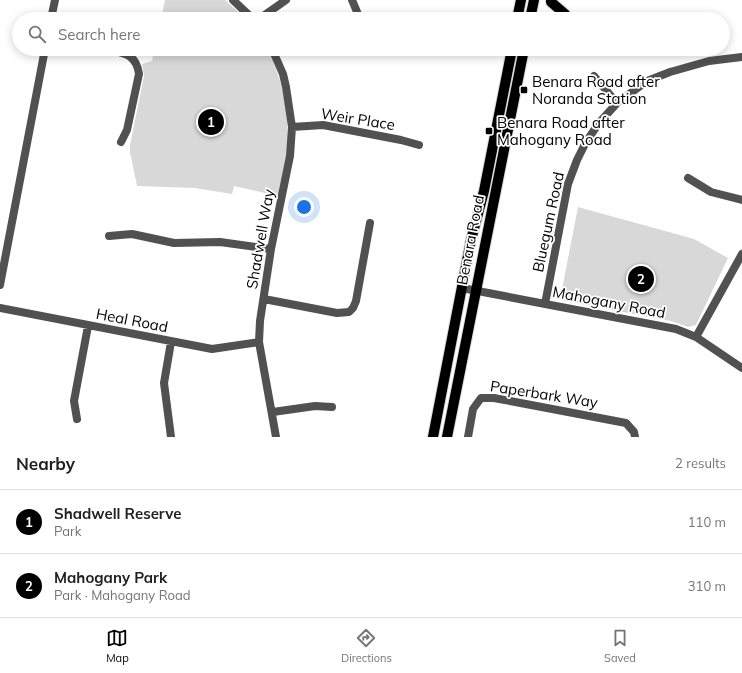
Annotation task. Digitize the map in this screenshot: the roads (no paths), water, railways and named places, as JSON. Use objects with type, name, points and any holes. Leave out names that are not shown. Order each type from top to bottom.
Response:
[{"type":"main road","points":[[519,12],[521,0]]},
{"type":"main road","points":[[550,0],[563,12]]},
{"type":"main road","name":"Benara Road","points":[[433,436],[471,240],[484,191],[511,56]]},
{"type":"main road","name":"Benara Road","points":[[498,124],[507,102],[516,56]]},
{"type":"main road","name":"Benara Road","points":[[447,437],[523,56]]},
{"type":"main road","points":[[484,191],[492,175],[499,147],[502,145],[504,149]]},
{"type":"main road","points":[[433,436],[442,431],[446,410],[456,392]]},
{"type":"street","points":[[52,12],[55,0]]},
{"type":"street","points":[[233,0],[246,12]]},
{"type":"street","points":[[269,12],[286,0]]},
{"type":"street","points":[[352,0],[357,12]]},
{"type":"street","points":[[0,285],[44,56]]},
{"type":"street","points":[[121,142],[127,130],[139,74],[138,67],[130,56]]},
{"type":"street","name":"Shadwell Way","points":[[275,56],[283,74],[291,113],[292,127],[290,156],[271,249],[260,321],[260,342],[276,437]]},
{"type":"street","name":"Bluegum Road","points":[[545,304],[568,184],[586,142],[599,123],[617,103],[647,81],[670,72],[709,61],[742,57]]},
{"type":"street","points":[[594,76],[617,103]]},
{"type":"street","name":"Weir Place","points":[[292,127],[323,125],[401,140],[419,145]]},
{"type":"street","points":[[688,178],[711,192],[742,200]]},
{"type":"street","points":[[264,299],[337,313],[349,312],[353,308],[356,301],[370,222]]},
{"type":"street","points":[[109,236],[132,234],[174,243],[220,242],[271,249]]},
{"type":"street","points":[[696,337],[742,254]]},
{"type":"street","name":"Mahogany Road","points":[[462,288],[676,329],[696,337],[742,368]]},
{"type":"street","name":"Heal Road","points":[[0,308],[212,349],[260,342]]},
{"type":"street","points":[[77,419],[74,400],[88,326]]},
{"type":"street","points":[[171,342],[164,383],[171,437]]},
{"type":"street","name":"Paperbark Way","points":[[468,437],[473,409],[481,398],[494,398],[626,423],[634,432],[635,437]]},
{"type":"street","points":[[273,412],[315,406],[332,407]]},
{"type":"place","name":"Benara Road after Noranda Station","points":[[524,90]]},
{"type":"place","name":"Shadwell Reserve","points":[[211,122]]},
{"type":"place","name":"Benara Road after Mahogany Road","points":[[489,131]]},
{"type":"place","name":"Mahogany Park","points":[[641,279]]}]
